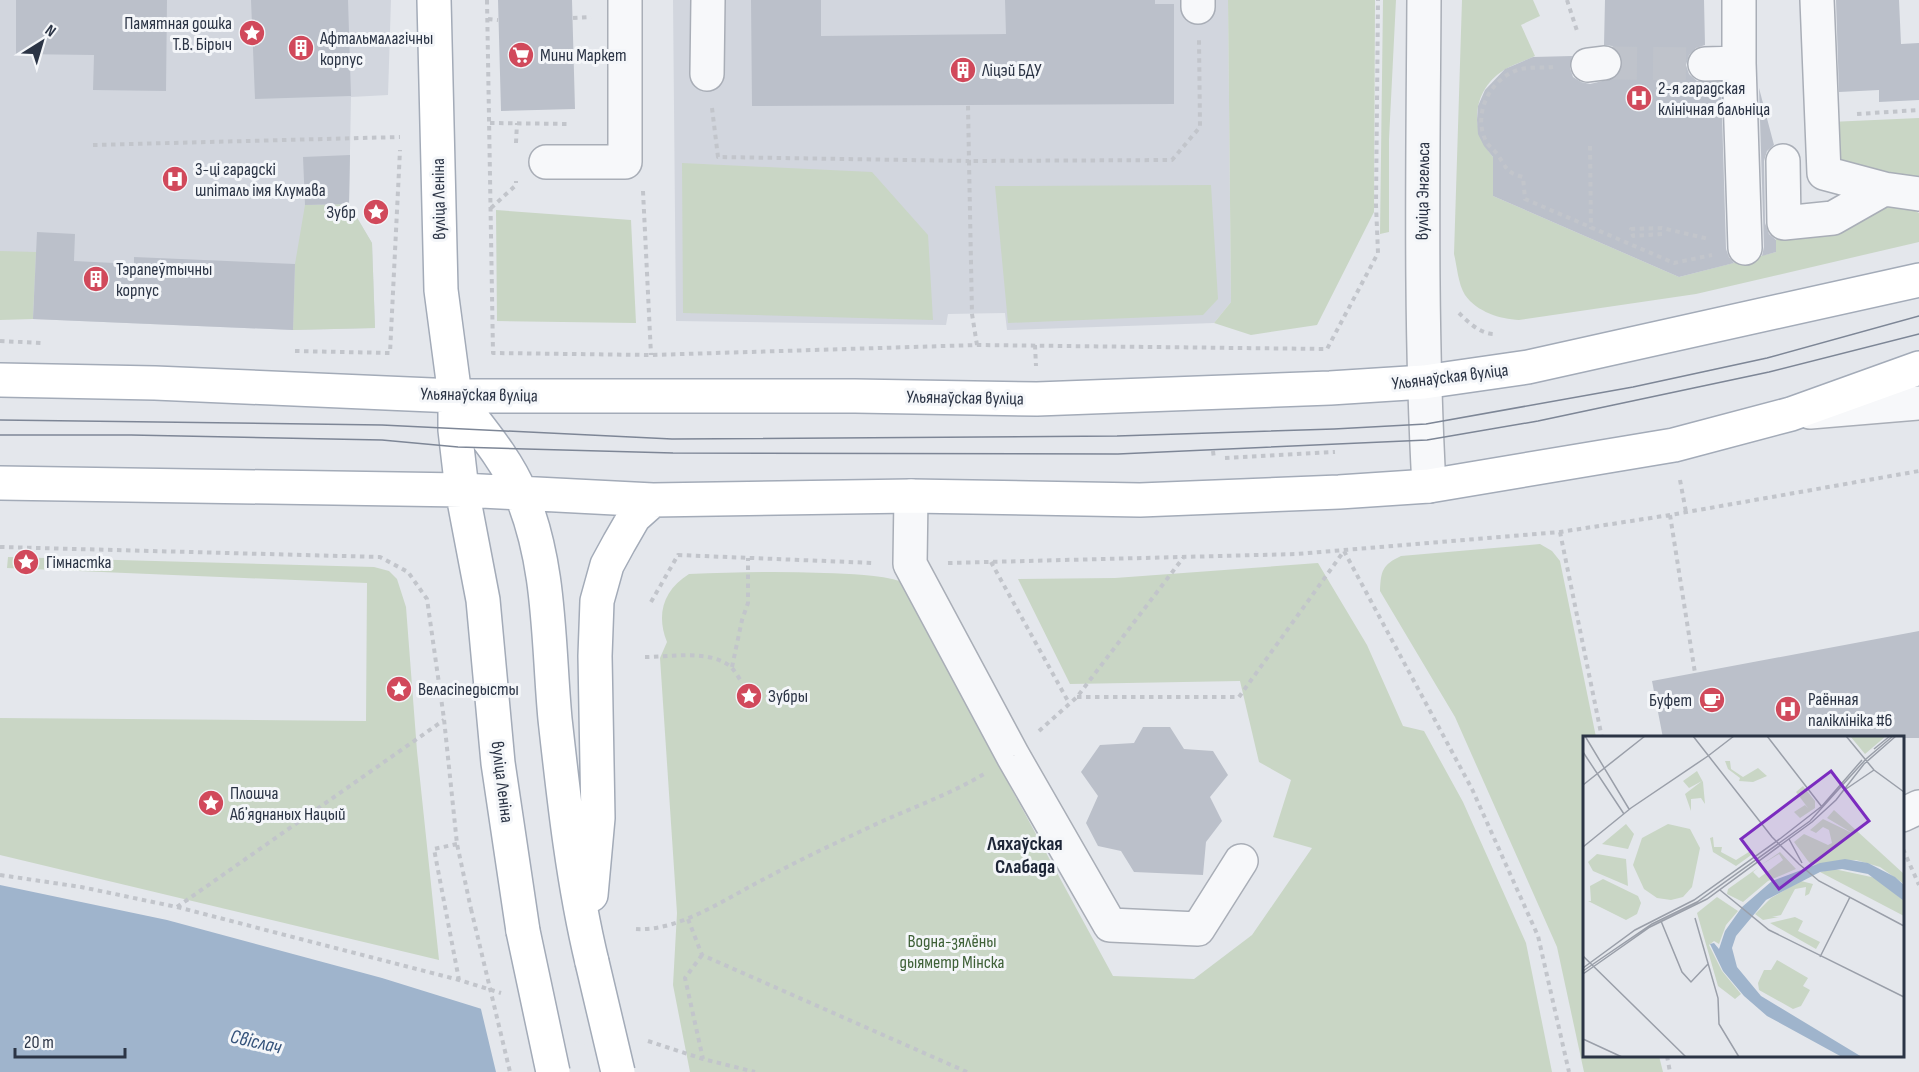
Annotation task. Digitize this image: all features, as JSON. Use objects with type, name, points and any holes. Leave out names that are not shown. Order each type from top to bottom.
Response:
[{"type":"main road","name":"вуліца Леніна","points":[[434,0],[441,290],[455,396],[455,430],[462,490],[483,600],[498,763],[523,931],[553,1072]]},
{"type":"main road","name":"Ульянаўская вуліца","points":[[0,380],[155,383],[455,396],[855,396],[1037,399],[1330,388],[1424,382],[1528,367],[1919,280]]},
{"type":"main road","points":[[0,483],[462,490],[653,500],[911,496],[1140,500],[1339,492],[1430,486],[1674,444],[1791,414],[1919,368]]},
{"type":"main road","points":[[455,396],[496,449],[521,494],[535,540],[547,601],[555,719],[573,863],[590,952],[618,1072]]},
{"type":"main road","points":[[590,952],[598,818],[595,657],[597,601],[607,565],[619,543],[634,517],[653,500]]},
{"type":"street","points":[[546,162],[625,162],[625,0]]},
{"type":"street","points":[[708,0],[708,74]]},
{"type":"street","name":"вуліца Энгельса","points":[[1424,0],[1422,251],[1424,382],[1430,486]]},
{"type":"street","points":[[1739,0],[1745,248]]},
{"type":"street","points":[[1817,0],[1824,173],[1884,189],[1919,194]]},
{"type":"street","points":[[1705,64],[1739,63]]},
{"type":"street","points":[[1784,161],[1784,223],[1833,218],[1884,189]]},
{"type":"street","points":[[1791,414],[1919,403]]},
{"type":"street","points":[[911,496],[910,564],[1013,756],[1110,925],[1198,929],[1240,861]]},
{"type":"street","points":[[1904,814],[1919,807]]},
{"type":"path","points":[[487,0],[494,353],[651,355],[977,345],[1327,349],[1378,253],[1376,205],[1378,0]]},
{"type":"path","points":[[708,74],[718,157],[969,161],[1172,160],[1200,127],[1198,4]]},
{"type":"path","points":[[573,18],[597,17]]},
{"type":"path","points":[[488,19],[498,20]]},
{"type":"path","points":[[1520,69],[1491,89],[1482,109],[1481,121],[1487,143],[1510,174],[1522,177],[1525,200],[1674,263],[1745,248]]},
{"type":"path","points":[[968,105],[972,314],[977,345]]},
{"type":"path","points":[[1821,117],[1919,110]]},
{"type":"path","points":[[490,123],[571,124]]},
{"type":"path","points":[[287,351],[390,353],[401,125]]},
{"type":"path","points":[[93,145],[400,137]]},
{"type":"path","points":[[1590,146],[1591,229]]},
{"type":"path","points":[[1662,234],[1632,236],[1631,229],[1662,228],[1745,248]]},
{"type":"path","points":[[1453,307],[1471,325],[1488,334],[1499,334]]},
{"type":"path","points":[[0,341],[48,343]]},
{"type":"path","points":[[1213,451],[1214,459]]},
{"type":"path","points":[[651,602],[678,555],[910,564],[1344,551],[1560,532],[1671,515],[1919,471]]},
{"type":"path","points":[[1671,515],[1695,673]]},
{"type":"path","points":[[1560,532],[1602,736]]},
{"type":"path","points":[[0,547],[380,557],[408,572],[427,599],[444,719],[457,844],[510,1072]]},
{"type":"path","points":[[1077,696],[1239,697],[1344,551]]},
{"type":"path","points":[[1344,551],[1472,789],[1538,936],[1569,1072]]},
{"type":"path","points":[[636,929],[649,930],[688,919],[874,825],[956,791],[1013,756],[1077,696],[1184,557]]},
{"type":"path","points":[[732,668],[748,603],[748,558]]},
{"type":"path","points":[[990,562],[1069,704]]},
{"type":"path","points":[[645,657],[700,656],[717,660],[732,668],[742,683]]},
{"type":"path","points":[[177,907],[444,719]]},
{"type":"path","points":[[457,844],[434,849],[459,980]]},
{"type":"path","points":[[1904,853],[1919,885]]},
{"type":"path","points":[[0,875],[81,887],[177,907],[459,980],[503,994]]},
{"type":"path","points":[[688,919],[702,955],[967,1072]]},
{"type":"path","points":[[702,955],[685,978],[703,1059]]},
{"type":"path","points":[[647,1041],[703,1059],[755,1072]]},
{"type":"path","points":[[1666,1057],[1670,1072]]},
{"type":"shaded area","name":"3-ці гарадскі шпіталь імя Клумава","points":[[0,0],[391,0],[388,95],[351,97],[349,204],[372,243],[375,328],[293,330],[33,319],[34,295],[0,293]]},
{"type":"shaded area","points":[[673,0],[1228,0],[1231,302],[1214,323],[1007,330],[1005,313],[948,314],[946,325],[676,321]]},
{"type":"green space","points":[[1228,0],[1375,0],[1374,212],[1317,325],[1251,335],[1214,323],[1231,302]]},
{"type":"green space","points":[[1383,0],[1396,0],[1389,139],[1389,232],[1380,234]]},
{"type":"green space","points":[[1462,0],[1533,0],[1540,16],[1521,25],[1535,56],[1504,70],[1493,78],[1480,99],[1477,123],[1485,146],[1493,157],[1493,196],[1679,277],[1776,252],[1776,235],[1877,203],[1908,207],[1919,213],[1919,242],[1696,294],[1519,320],[1504,318],[1482,310],[1470,301],[1463,291],[1454,254]]},
{"type":"green space","points":[[1919,118],[1919,178],[1853,171],[1837,156],[1830,122]]},
{"type":"green space","points":[[682,163],[872,172],[928,235],[933,320],[683,313]]},
{"type":"green space","points":[[1211,185],[1218,299],[1203,315],[1008,323],[995,186]]},
{"type":"green space","points":[[349,204],[372,243],[375,328],[293,330],[295,264],[305,205]]},
{"type":"green space","points":[[496,210],[631,220],[636,323],[497,321]]},
{"type":"green space","points":[[0,251],[36,252],[33,319],[0,320]]},
{"type":"green space","points":[[1540,544],[1552,551],[1560,561],[1596,736],[1583,736],[1583,1057],[1659,1057],[1663,1072],[1584,1072],[1557,947],[1455,717],[1380,591],[1384,569],[1390,562],[1401,556]]},
{"type":"green space","name":"Плошча Абʼяднаных Нацый","points":[[8,557],[374,567],[389,571],[397,579],[406,607],[417,751],[439,960],[0,855],[0,718],[366,721],[367,583],[7,568]]},
{"type":"green space","name":"Водна-зялёны дыяметр Мінска","points":[[1318,563],[1367,645],[1403,726],[1424,731],[1463,802],[1526,943],[1552,1072],[690,1072],[673,985],[677,913],[660,658],[667,642],[662,622],[664,604],[680,580],[689,574],[807,572],[864,575],[903,582],[1113,976],[1194,979],[1252,935],[1312,848],[1273,837],[1291,780],[1259,762],[1240,681],[1070,684],[1018,579],[1115,578]]},
{"type":"water","name":"Свіслач","points":[[0,885],[167,920],[382,978],[485,1010],[661,1072],[0,1072]]},
{"type":"pier","points":[[480,1005],[578,1042],[662,1069],[664,1072],[496,1072]]},
{"type":"building","points":[[16,0],[167,0],[166,91],[93,90],[94,55],[16,54]]},
{"type":"building","name":"Афтальмалагічны корпус","points":[[251,0],[348,0],[351,96],[255,99]]},
{"type":"building","points":[[498,0],[572,0],[575,109],[501,111]]},
{"type":"building","name":"Ліцэй БДУ","points":[[751,0],[821,0],[821,36],[1006,34],[1005,0],[1155,0],[1155,4],[1174,4],[1174,104],[752,106]]},
{"type":"building","points":[[1605,0],[1704,0],[1705,45],[1696,48],[1689,55],[1686,65],[1689,74],[1697,81],[1721,82],[1726,249],[1734,263],[1679,277],[1493,196],[1493,157],[1478,134],[1478,106],[1485,90],[1505,69],[1533,57],[1572,56],[1570,68],[1573,77],[1581,82],[1590,84],[1615,78],[1621,71],[1622,60],[1619,51],[1612,46],[1604,45]]},
{"type":"building","points":[[1836,0],[1899,0],[1901,44],[1919,43],[1919,100],[1879,102],[1879,90],[1839,92]]},
{"type":"building","points":[[1759,88],[1774,145],[1767,151],[1764,161],[1765,223],[1769,234],[1776,240],[1776,252],[1762,256],[1764,247]]},
{"type":"building","points":[[350,155],[349,204],[305,205],[303,157]]},
{"type":"building","points":[[37,232],[75,234],[74,261],[134,264],[134,257],[295,264],[293,330],[33,319]]},
{"type":"building","name":"Раённая паліклініка #6","points":[[1919,631],[1919,738],[1904,738],[1904,736],[1663,736],[1652,681]]},
{"type":"building","points":[[1143,727],[1170,727],[1184,749],[1213,751],[1228,775],[1210,797],[1222,821],[1206,842],[1203,875],[1134,872],[1121,851],[1098,846],[1086,823],[1098,796],[1081,772],[1100,745],[1134,743]]},
{"type":"tunnel","points":[[1604,63],[1705,64]]},
{"type":"tram line","points":[[0,420],[382,425],[672,439],[1117,436],[1334,429],[1426,424],[1633,387],[1767,358],[1919,316]]},
{"type":"tram line","points":[[0,435],[382,440],[458,447],[673,453],[1118,454],[1427,440],[1538,421],[1769,372],[1919,334]]},
{"type":"place","name":"Памятная дошка Т.В. Бірыч","points":[[252,33]]},
{"type":"place","name":"Афтальмалагічны корпус","points":[[301,48]]},
{"type":"place","name":"Мини Маркет","points":[[521,55]]},
{"type":"place","name":"Ліцэй БДУ","points":[[963,70]]},
{"type":"place","name":"2-я гарадская клінічная бальніца","points":[[1639,98]]},
{"type":"place","name":"3-ці гарадскі шпіталь імя Клумава","points":[[175,179]]},
{"type":"place","name":"Зубр","points":[[376,212]]},
{"type":"place","name":"Тэрапеўтычны корпус","points":[[96,279]]},
{"type":"place","name":"Гімнастка","points":[[26,562]]},
{"type":"place","name":"Веласіпедысты","points":[[399,689]]},
{"type":"place","name":"Зубры","points":[[749,696]]},
{"type":"place","name":"Буфет","points":[[1712,700]]},
{"type":"place","name":"Раённая паліклініка #6","points":[[1788,709]]},
{"type":"place","name":"Плошча Абʼяднаных Нацый","points":[[211,803]]},
{"type":"district","name":"Ляхаўская Слабада","points":[[1025,856]]}]
